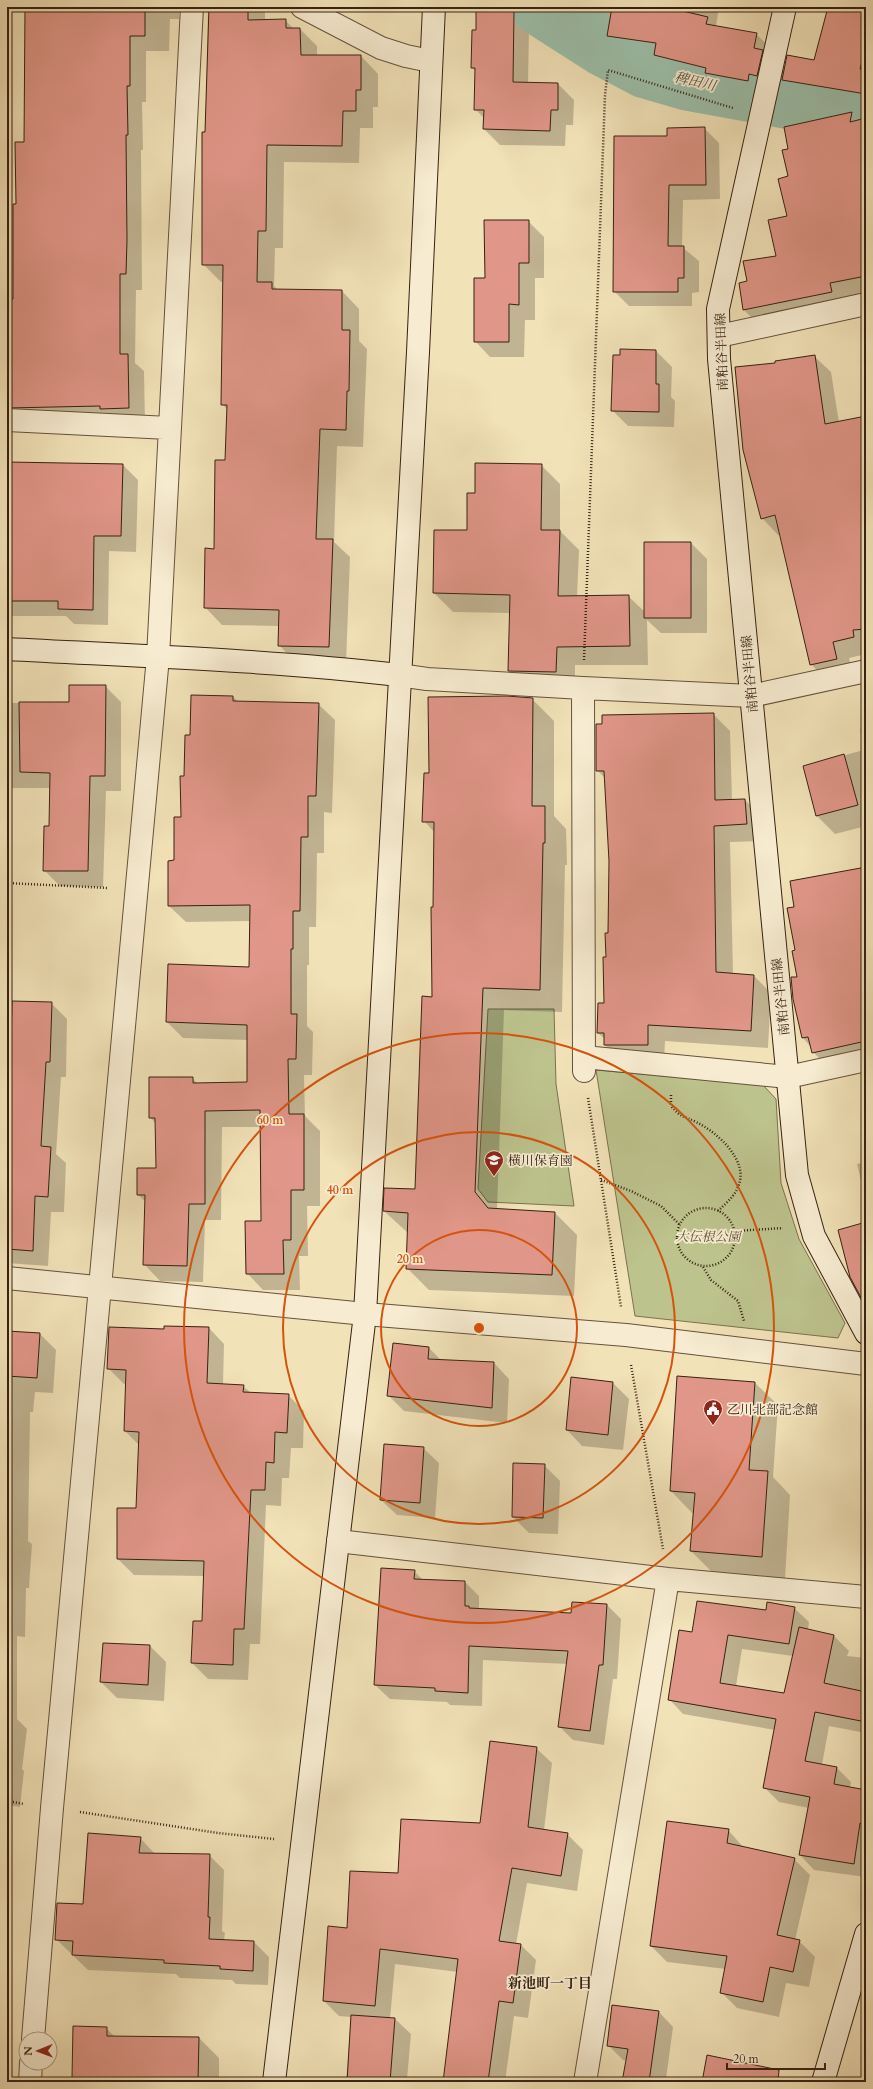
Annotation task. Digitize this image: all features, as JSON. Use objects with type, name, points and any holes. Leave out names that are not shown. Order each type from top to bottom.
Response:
[{"type":"street","points":[[34,2031],[52,1808],[158,657],[192,7]]},
{"type":"street","points":[[302,7],[381,48],[406,56],[430,61]]},
{"type":"street","points":[[274,2082],[365,1314],[399,675],[418,352],[430,61],[434,7]]},
{"type":"street","name":"南粕谷半田線","points":[[785,7],[718,309],[719,359],[797,1175],[814,1236],[866,1333]]},
{"type":"street","points":[[719,336],[866,304]]},
{"type":"street","points":[[7,420],[169,428]]},
{"type":"street","points":[[7,649],[158,657],[363,671],[426,679],[751,696],[866,671]]},
{"type":"street","points":[[583,688],[584,1064],[788,1077],[866,1060]]},
{"type":"street","points":[[7,1278],[365,1314],[626,1335],[866,1364]]},
{"type":"street","points":[[338,1541],[668,1579],[866,1597]]},
{"type":"street","points":[[585,2082],[668,1579]]},
{"type":"street","points":[[823,2082],[866,1934]]},
{"type":"street","points":[[30,2082],[31,2071]]},
{"type":"path","points":[[583,688],[605,95],[608,70],[761,118]]},
{"type":"path","points":[[7,883],[136,889]]},
{"type":"path","points":[[674,1090],[671,1095],[671,1106],[684,1118],[696,1122],[723,1142],[735,1158],[740,1174],[738,1187],[718,1211]]},
{"type":"path","points":[[600,1180],[631,1191],[661,1206],[680,1224]]},
{"type":"path","points":[[703,1267],[721,1263],[733,1250],[735,1231],[727,1215],[710,1207],[692,1211],[680,1224],[677,1243],[686,1259],[703,1267],[711,1280],[738,1301],[746,1328]]},
{"type":"path","points":[[735,1231],[811,1225]]},
{"type":"path","points":[[7,1801],[218,1833],[274,1839]]},
{"type":"green space","points":[[488,1009],[554,1009],[556,1084],[574,1206],[488,1202],[478,1189]]},
{"type":"green space","name":"大伝根公園","points":[[596,1070],[763,1085],[776,1099],[781,1183],[799,1239],[845,1323],[838,1338],[635,1316]]},
{"type":"building","points":[[25,7],[132,7],[132,11],[145,11],[145,36],[130,36],[130,86],[127,86],[127,240],[126,274],[120,274],[120,354],[128,354],[129,408],[100,409],[100,406],[7,408],[7,299],[13,299],[13,204],[16,204],[15,142],[24,142]]},
{"type":"building","points":[[209,7],[248,7],[248,20],[286,19],[286,28],[300,28],[301,55],[361,55],[361,90],[356,90],[356,111],[343,111],[342,146],[267,145],[266,231],[258,231],[257,282],[272,282],[272,289],[342,290],[342,330],[350,330],[349,391],[347,391],[346,430],[320,429],[316,539],[333,539],[329,647],[278,646],[279,610],[204,608],[205,548],[214,549],[215,460],[225,460],[227,405],[221,405],[223,265],[202,265],[202,132],[205,132]]},
{"type":"building","points":[[612,7],[666,7],[708,17],[706,24],[757,33],[754,48],[763,50],[757,76],[749,74],[748,81],[705,73],[706,68],[654,55],[656,43],[607,36]]},
{"type":"building","points":[[828,7],[866,7],[866,47],[860,69],[866,71],[866,94],[782,80],[787,55],[814,60]]},
{"type":"building","points":[[476,10],[514,11],[513,82],[558,83],[558,110],[551,110],[550,131],[483,129],[484,110],[474,110],[475,68],[471,68],[472,30],[476,30]]},
{"type":"building","points":[[852,112],[850,122],[866,118],[866,276],[830,283],[832,292],[743,310],[739,283],[747,281],[743,261],[776,256],[768,220],[787,216],[778,179],[788,176],[782,150],[788,149],[784,127]]},
{"type":"building","points":[[705,127],[706,185],[669,185],[668,246],[684,246],[684,278],[678,278],[678,292],[613,292],[614,136],[667,136],[667,128]]},
{"type":"building","points":[[484,220],[529,220],[529,263],[519,263],[519,305],[509,304],[509,342],[474,342],[474,278],[485,278]]},
{"type":"building","points":[[620,349],[656,350],[656,384],[659,384],[659,412],[611,411],[613,355],[620,355]]},
{"type":"building","points":[[815,355],[825,424],[866,416],[866,629],[853,630],[854,637],[833,642],[837,659],[810,665],[775,515],[761,519],[743,450],[735,367],[775,363],[775,361]]},
{"type":"building","points":[[7,462],[123,464],[121,536],[94,536],[93,610],[58,609],[58,601],[7,601]]},
{"type":"building","points":[[475,463],[542,464],[541,530],[560,530],[558,596],[629,595],[630,646],[557,647],[556,672],[508,671],[510,595],[433,593],[434,530],[467,530],[467,493],[475,493]]},
{"type":"building","points":[[644,542],[691,542],[691,618],[644,618]]},
{"type":"building","points":[[69,685],[106,685],[105,776],[90,776],[88,871],[43,871],[44,826],[49,826],[50,773],[20,772],[19,702],[69,702]]},
{"type":"building","points":[[191,695],[233,696],[233,701],[319,703],[316,796],[308,796],[308,837],[301,837],[300,911],[293,911],[293,949],[291,949],[291,1014],[297,1014],[296,1059],[288,1059],[289,1114],[304,1114],[304,1190],[291,1190],[291,1240],[283,1240],[284,1274],[246,1274],[245,1221],[261,1221],[260,1110],[205,1111],[205,1204],[189,1204],[187,1266],[143,1265],[145,1195],[137,1195],[137,1168],[156,1168],[155,1118],[149,1118],[149,1077],[193,1077],[193,1083],[247,1082],[247,1025],[166,1022],[168,964],[249,967],[250,905],[168,906],[168,861],[174,860],[174,817],[181,817],[180,776],[184,776],[185,735],[190,735]]},
{"type":"building","points":[[507,696],[533,698],[532,806],[545,806],[540,990],[483,988],[475,1192],[488,1208],[555,1212],[552,1275],[406,1269],[408,1213],[383,1211],[384,1188],[415,1189],[422,996],[432,997],[431,907],[433,907],[434,822],[422,822],[424,773],[429,773],[428,697]]},
{"type":"building","points":[[714,713],[715,800],[745,799],[747,824],[714,826],[716,972],[754,975],[751,1031],[648,1025],[648,1045],[604,1045],[604,1033],[597,1033],[598,1003],[604,1003],[603,957],[606,957],[605,933],[608,933],[609,861],[604,771],[596,771],[596,724],[602,724],[602,715]]},
{"type":"building","points":[[844,754],[858,805],[816,816],[803,766]]},
{"type":"building","points":[[866,867],[866,1041],[812,1053],[808,1037],[802,1038],[793,999],[791,977],[797,977],[792,951],[795,950],[787,908],[794,907],[790,881]]},
{"type":"building","points":[[12,1001],[52,1002],[50,1062],[46,1062],[41,1146],[51,1147],[48,1197],[35,1196],[33,1251],[7,1249],[7,1080],[10,1080]]},
{"type":"building","points":[[866,1222],[866,1303],[864,1303],[850,1277],[838,1230]]},
{"type":"building","points":[[164,1326],[209,1327],[207,1383],[244,1385],[243,1392],[289,1394],[287,1433],[275,1432],[274,1463],[266,1462],[265,1490],[251,1490],[244,1629],[234,1629],[233,1665],[191,1663],[193,1621],[202,1621],[204,1561],[117,1559],[117,1508],[136,1508],[139,1432],[124,1431],[126,1370],[107,1369],[109,1327],[164,1329]]},
{"type":"building","points":[[7,1331],[40,1333],[37,1378],[7,1376]]},
{"type":"building","points":[[393,1343],[429,1347],[428,1359],[494,1362],[492,1408],[387,1396]]},
{"type":"building","name":"乙川北部記念館","points":[[677,1376],[755,1382],[749,1470],[768,1471],[762,1557],[690,1551],[695,1493],[670,1491]]},
{"type":"building","points":[[571,1377],[613,1382],[608,1435],[566,1430]]},
{"type":"building","points":[[384,1444],[424,1447],[420,1503],[380,1500]]},
{"type":"building","points":[[513,1463],[545,1464],[543,1518],[512,1517]]},
{"type":"building","points":[[381,1568],[415,1570],[414,1579],[465,1581],[465,1606],[469,1606],[469,1608],[571,1613],[572,1602],[607,1604],[603,1665],[599,1665],[590,1731],[558,1727],[568,1651],[469,1646],[468,1693],[435,1691],[435,1688],[374,1685]]},
{"type":"building","points":[[697,1601],[766,1610],[767,1602],[795,1607],[789,1644],[728,1635],[720,1683],[784,1693],[799,1627],[834,1635],[824,1683],[866,1692],[866,1722],[815,1712],[805,1761],[837,1767],[834,1784],[866,1790],[866,1824],[860,1823],[854,1864],[799,1855],[810,1797],[763,1788],[776,1719],[668,1700],[679,1630],[692,1632]]},
{"type":"building","points":[[103,1643],[150,1645],[148,1685],[100,1682]]},
{"type":"building","points":[[490,1741],[537,1747],[528,1827],[568,1833],[561,1876],[512,1868],[499,1941],[521,1944],[513,2003],[499,2001],[488,2082],[443,2082],[458,1959],[380,1949],[375,2006],[323,2001],[328,1926],[347,1928],[350,1871],[398,1873],[401,1819],[480,1823]]},
{"type":"building","points":[[667,1821],[729,1829],[727,1843],[795,1858],[777,1935],[800,1940],[793,1972],[770,1967],[763,2002],[720,1993],[727,1956],[650,1946]]},
{"type":"building","points":[[88,1833],[141,1837],[139,1853],[210,1854],[208,1917],[210,1917],[209,1939],[254,1941],[253,1971],[220,1969],[220,1966],[164,1963],[164,1960],[72,1955],[73,1941],[55,1940],[57,1903],[83,1904]]},
{"type":"building","points":[[612,2005],[659,2011],[649,2082],[622,2082],[628,2049],[607,2046]]},
{"type":"building","points":[[351,2015],[395,2018],[390,2082],[347,2082]]},
{"type":"building","points":[[73,2026],[107,2027],[107,2036],[199,2037],[198,2082],[72,2078]]},
{"type":"building","points":[[707,2055],[779,2070],[778,2082],[702,2082]]},
{"type":"waterway","name":"稗田川","points":[[541,7],[602,46],[646,69],[687,81],[791,100],[866,98]]},
{"type":"place","name":"横川保育園","points":[[494,1177]]},
{"type":"place","name":"乙川北部記念館","points":[[713,1426]]},
{"type":"district","name":"新池町一丁目","points":[[550,1983]]}]
